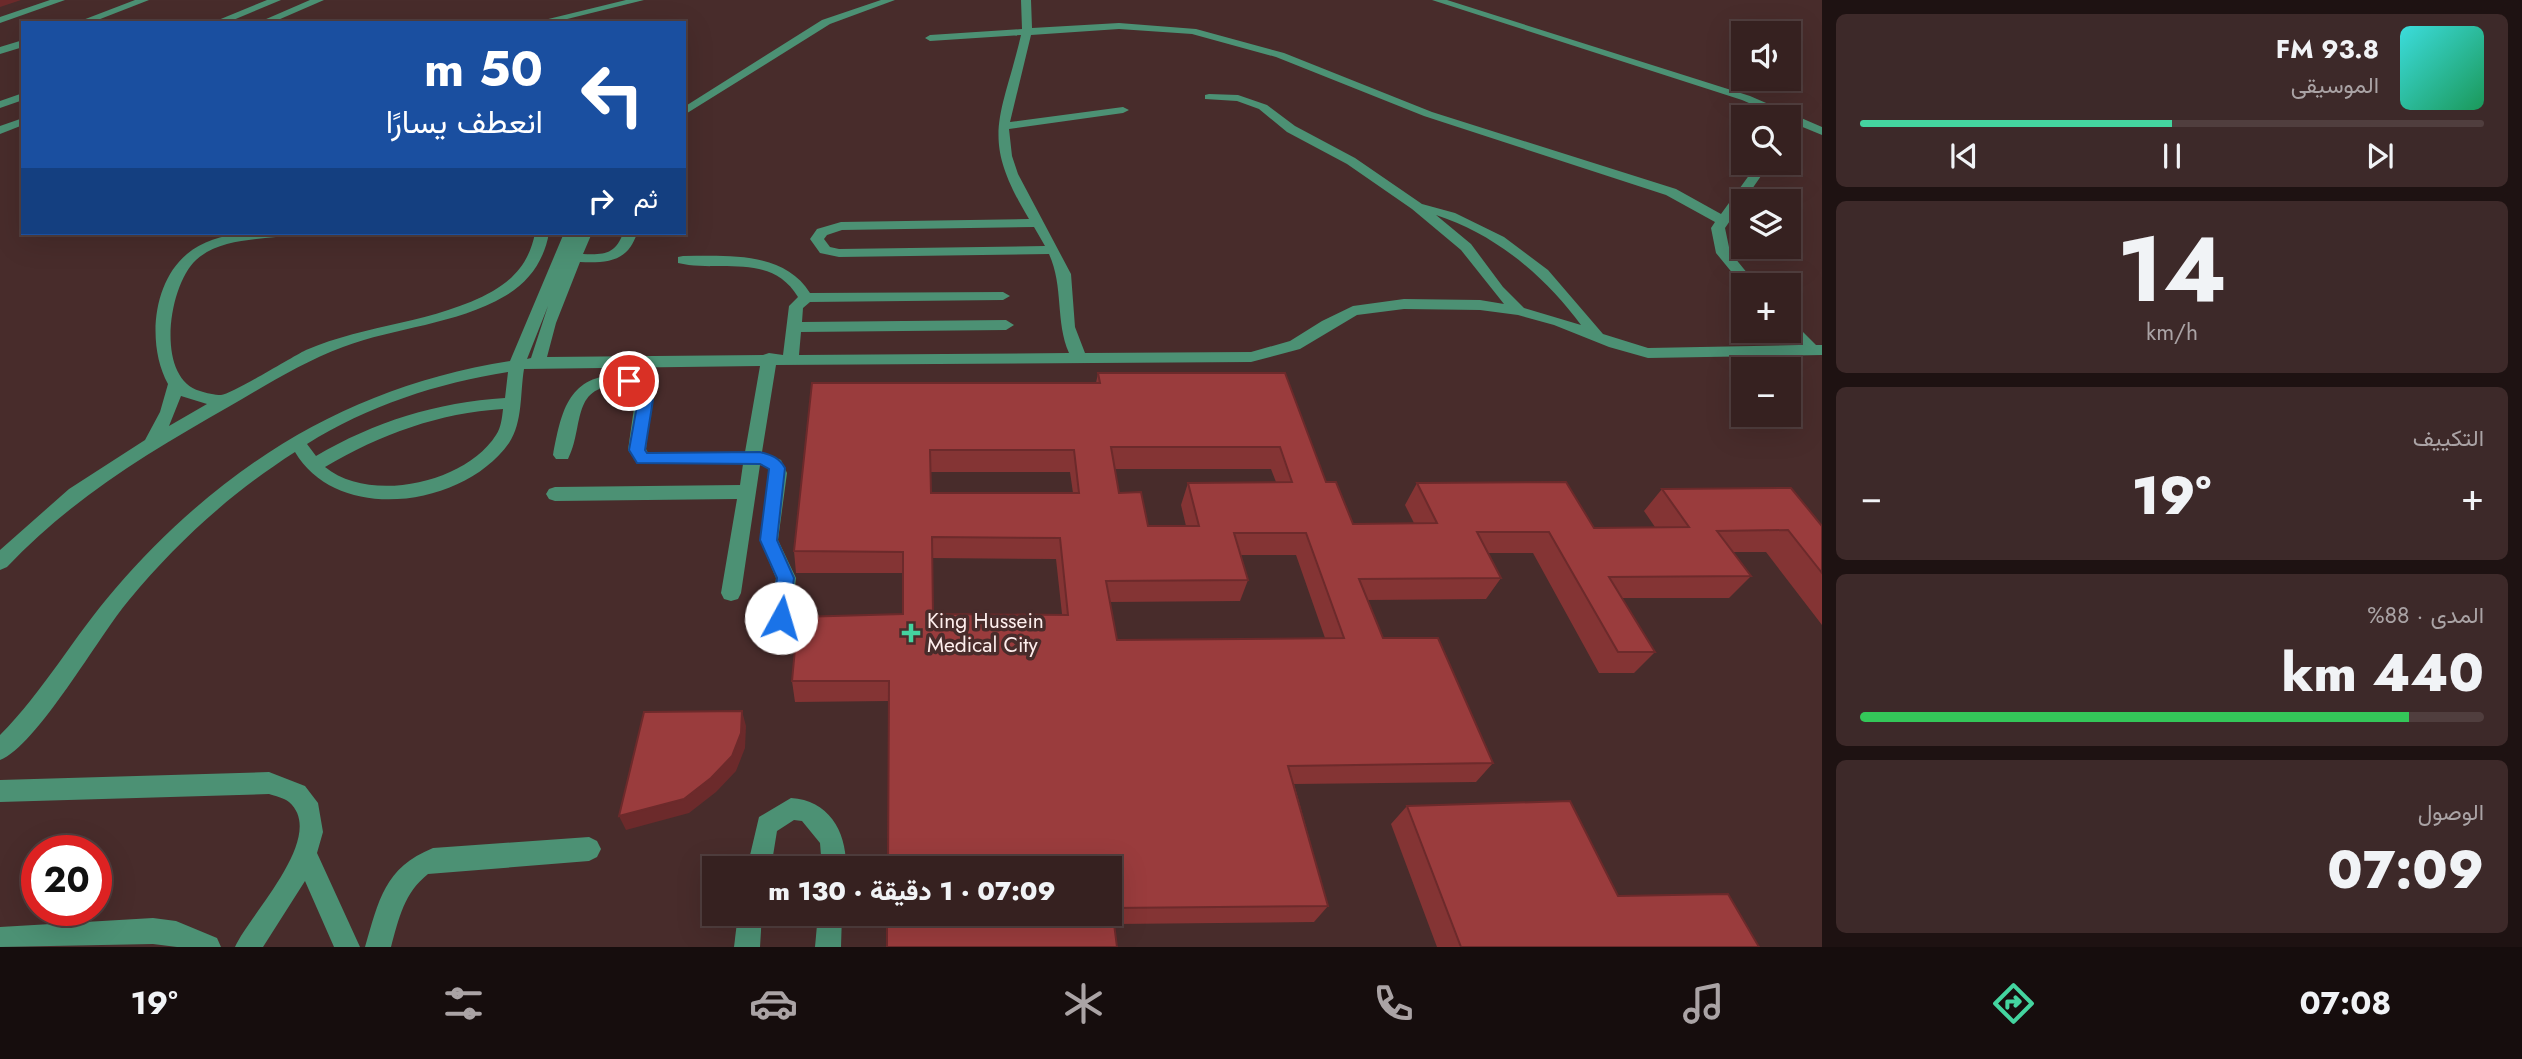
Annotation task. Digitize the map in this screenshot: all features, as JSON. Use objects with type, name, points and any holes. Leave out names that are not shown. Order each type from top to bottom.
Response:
[{"type":"street","points":[[0,20],[60,0]]},
{"type":"street","points":[[86,21],[144,0]]},
{"type":"street","points":[[221,21],[275,0]]},
{"type":"street","points":[[267,21],[319,0]]},
{"type":"street","points":[[546,21],[639,0]]},
{"type":"street","points":[[686,111],[826,22],[890,0]]},
{"type":"street","points":[[1026,0],[1026,33],[1003,126],[1003,140],[1012,174],[1053,250],[1066,281],[1068,331],[1079,358]]},
{"type":"street","points":[[1437,0],[1746,98],[1759,105]]},
{"type":"street","points":[[1470,10],[1484,0]]},
{"type":"street","points":[[97,17],[106,21]]},
{"type":"street","points":[[930,38],[1137,26],[1210,35],[1306,65],[1428,114],[1671,192],[1693,202],[1722,221]]},
{"type":"street","points":[[0,51],[21,44]]},
{"type":"street","points":[[0,105],[21,97]]},
{"type":"street","points":[[1209,97],[1238,98],[1263,107],[1291,129],[1351,161],[1418,206],[1465,247],[1498,290],[1519,310]]},
{"type":"street","points":[[1003,126],[1123,110]]},
{"type":"street","points":[[0,130],[21,122]]},
{"type":"street","points":[[1801,125],[1822,131]]},
{"type":"street","points":[[1740,273],[1723,253],[1718,236],[1722,221],[1755,175]]},
{"type":"street","points":[[1418,206],[1472,224],[1504,241],[1562,292],[1598,338]]},
{"type":"street","points":[[1038,223],[841,226],[827,229],[817,239],[825,250],[839,253],[1053,250]]},
{"type":"street","points":[[152,443],[167,412],[176,383],[165,352],[164,320],[172,289],[183,266],[197,253],[217,243],[264,235]]},
{"type":"street","points":[[0,562],[38,521],[70,494],[152,443],[294,362],[337,343],[447,315],[498,295],[520,278],[535,261],[542,235]]},
{"type":"street","points":[[297,440],[313,466],[333,481],[360,491],[395,493],[432,485],[467,470],[496,448],[505,436],[517,364],[570,235]]},
{"type":"street","points":[[538,362],[548,323],[584,235]]},
{"type":"street","points":[[576,258],[616,255],[625,248],[629,235]]},
{"type":"street","points":[[683,260],[741,262],[776,270],[799,284],[806,298]]},
{"type":"street","points":[[791,359],[796,306],[806,298],[1003,296]]},
{"type":"street","points":[[0,750],[34,715],[98,625],[171,539],[238,479],[297,440],[356,411],[414,389],[517,364],[769,358],[1268,355],[1295,345],[1339,317],[1386,305],[1462,304],[1519,310],[1648,353],[1817,350]]},
{"type":"street","points":[[793,327],[1006,325]]},
{"type":"street","points":[[1801,336],[1817,350]]},
{"type":"street","points":[[731,593],[769,358]]},
{"type":"street","points":[[562,455],[576,398],[595,384],[621,380],[636,384],[644,394],[637,450],[643,459],[754,458],[771,461],[778,468],[768,540],[786,578],[781,618]]},
{"type":"street","points":[[176,383],[196,396],[226,401]]},
{"type":"street","points":[[313,466],[355,442],[400,422],[467,406],[511,403]]},
{"type":"street","points":[[555,494],[747,492]]},
{"type":"street","points":[[0,791],[269,783],[282,786],[302,799],[309,808],[312,822],[306,855],[248,947]]},
{"type":"street","points":[[761,856],[767,825],[791,809],[808,810],[835,845],[835,856]]},
{"type":"street","points":[[378,947],[397,886],[422,864],[433,860],[589,849]]},
{"type":"street","points":[[306,855],[347,947]]},
{"type":"street","points":[[747,947],[749,926]]},
{"type":"street","points":[[828,947],[829,926]]},
{"type":"street","points":[[0,940],[153,931],[176,934],[208,947]]},
{"type":"building","points":[[1098,373],[1285,373],[1326,482],[1336,482],[1353,524],[1437,523],[1417,483],[1566,482],[1594,528],[1689,527],[1662,489],[1791,488],[1822,526],[1822,573],[1788,530],[1717,531],[1751,576],[1609,577],[1655,652],[1618,652],[1549,532],[1477,532],[1501,578],[1359,579],[1383,638],[1438,638],[1493,763],[1288,766],[1328,906],[1122,908],[1122,856],[888,856],[889,681],[792,681],[798,617],[903,614],[903,552],[794,551],[812,383],[1100,383]],"holes":[[[1111,447],[1280,447],[1292,482],[1188,483],[1199,526],[1148,526],[1141,492],[1119,493]],[[930,450],[1074,450],[1079,493],[931,493]],[[1234,533],[1306,533],[1344,638],[1117,640],[1106,581],[1248,580]],[[932,537],[1060,538],[1068,615],[933,614]]]},
{"type":"building","points":[[742,711],[741,733],[732,756],[711,778],[684,799],[619,816],[644,712]]},
{"type":"building","points":[[1570,801],[1618,896],[1728,894],[1759,947],[1461,947],[1407,806]]},
{"type":"building","points":[[887,926],[1114,926],[1117,947],[887,947]]},
{"type":"place","name":"King Hussein Medical City","points":[[911,633]]},
{"type":"route","points":[[629,381],[641,388],[644,394],[637,450],[643,459],[656,461],[760,458],[771,461],[778,468],[768,540],[786,578],[781,618]]}]
